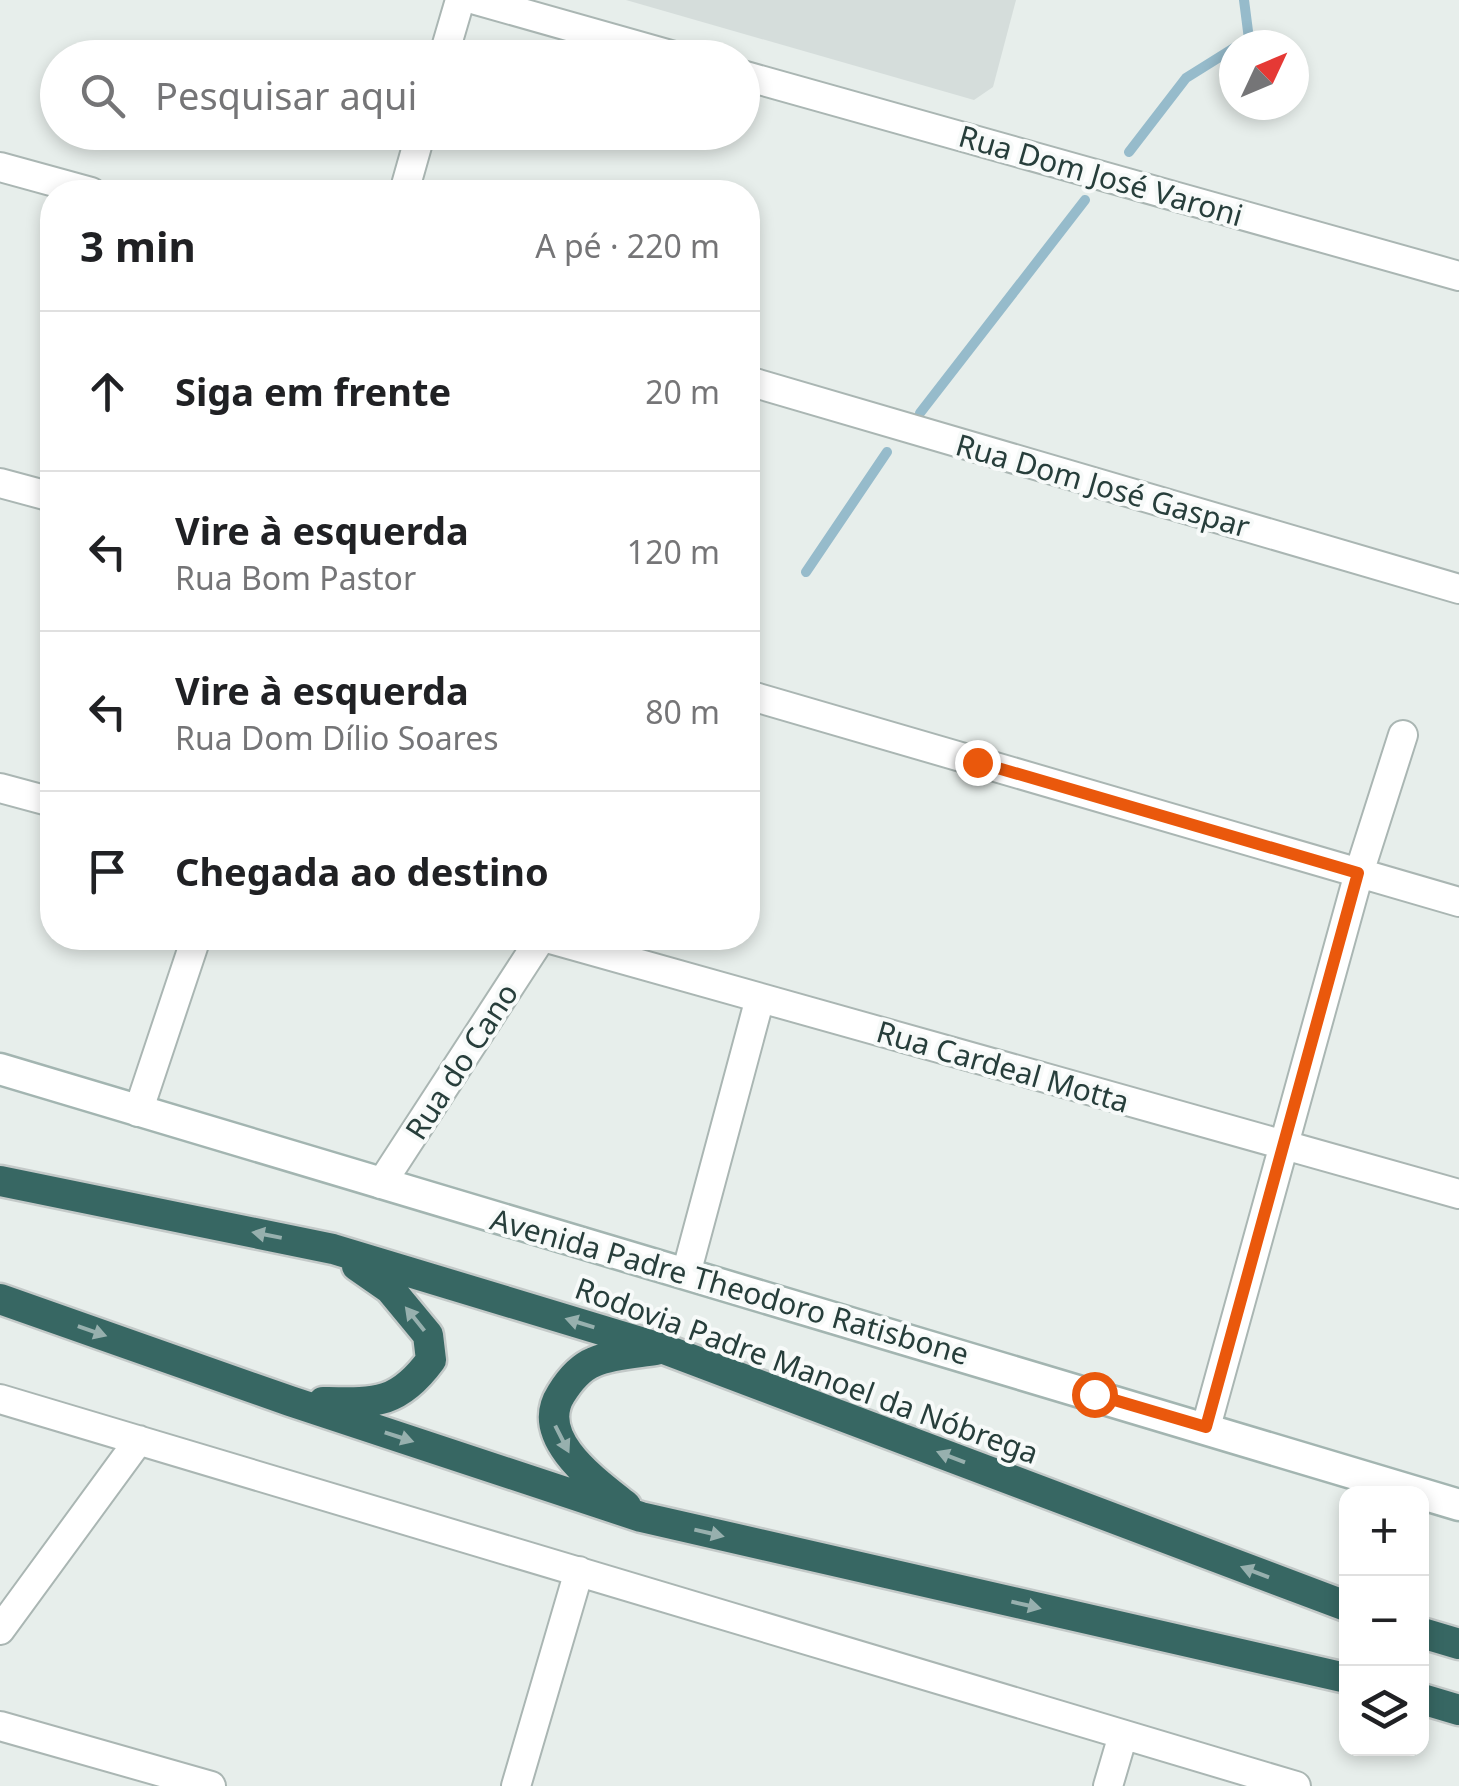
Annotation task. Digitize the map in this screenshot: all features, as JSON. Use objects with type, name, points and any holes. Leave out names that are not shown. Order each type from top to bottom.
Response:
[{"type":"highway","name":"Rodovia Padre Manoel da Nóbrega","points":[[0,1181],[333,1249],[664,1349],[1339,1603]]},
{"type":"highway","points":[[290,1401],[378,1403],[417,1378],[431,1360],[428,1335],[390,1289],[333,1249]]},
{"type":"highway","points":[[0,1298],[290,1401],[640,1517],[1339,1676]]},
{"type":"highway","points":[[640,1517],[571,1456],[554,1429],[554,1404],[570,1378],[594,1361],[664,1349]]},
{"type":"highway","points":[[1429,1634],[1459,1644]]},
{"type":"highway","points":[[1429,1701],[1459,1710]]},
{"type":"street","points":[[449,40],[460,0]]},
{"type":"street","points":[[476,0],[617,40]]},
{"type":"street","name":"Rua Dom José Varoni","points":[[760,80],[1459,276]]},
{"type":"street","points":[[407,180],[416,150]]},
{"type":"street","points":[[0,167],[47,180]]},
{"type":"street","name":"Rua Dom José Gaspar","points":[[760,385],[1459,589]]},
{"type":"street","points":[[0,483],[40,494]]},
{"type":"street","points":[[760,699],[1459,902]]},
{"type":"street","points":[[1206,1427],[1358,873],[1403,736]]},
{"type":"street","points":[[0,788],[40,799]]},
{"type":"street","points":[[138,1112],[192,950]]},
{"type":"street","name":"Rua do Cano","points":[[382,1184],[536,950]]},
{"type":"street","name":"Rua Cardeal Motta","points":[[587,950],[1459,1194]]},
{"type":"street","points":[[686,1274],[760,998]]},
{"type":"street","name":"Avenida Padre Theodoro Ratisbone","points":[[0,1069],[1459,1504]]},
{"type":"street","points":[[0,1399],[1296,1786]]},
{"type":"street","points":[[0,1630],[139,1440]]},
{"type":"street","points":[[516,1786],[579,1571]]},
{"type":"street","points":[[0,1726],[211,1786]]},
{"type":"street","points":[[1108,1786],[1124,1734]]},
{"type":"shaded area","points":[[626,0],[1016,0],[993,87],[974,100]]},
{"type":"waterway","points":[[1244,0],[1248,30]]},
{"type":"waterway","points":[[1129,152],[1186,78],[1219,57]]},
{"type":"waterway","points":[[920,413],[1085,200]]},
{"type":"waterway","points":[[806,572],[887,452]]},
{"type":"route","points":[[977,762],[1358,873],[1206,1427],[1094,1394]]}]
